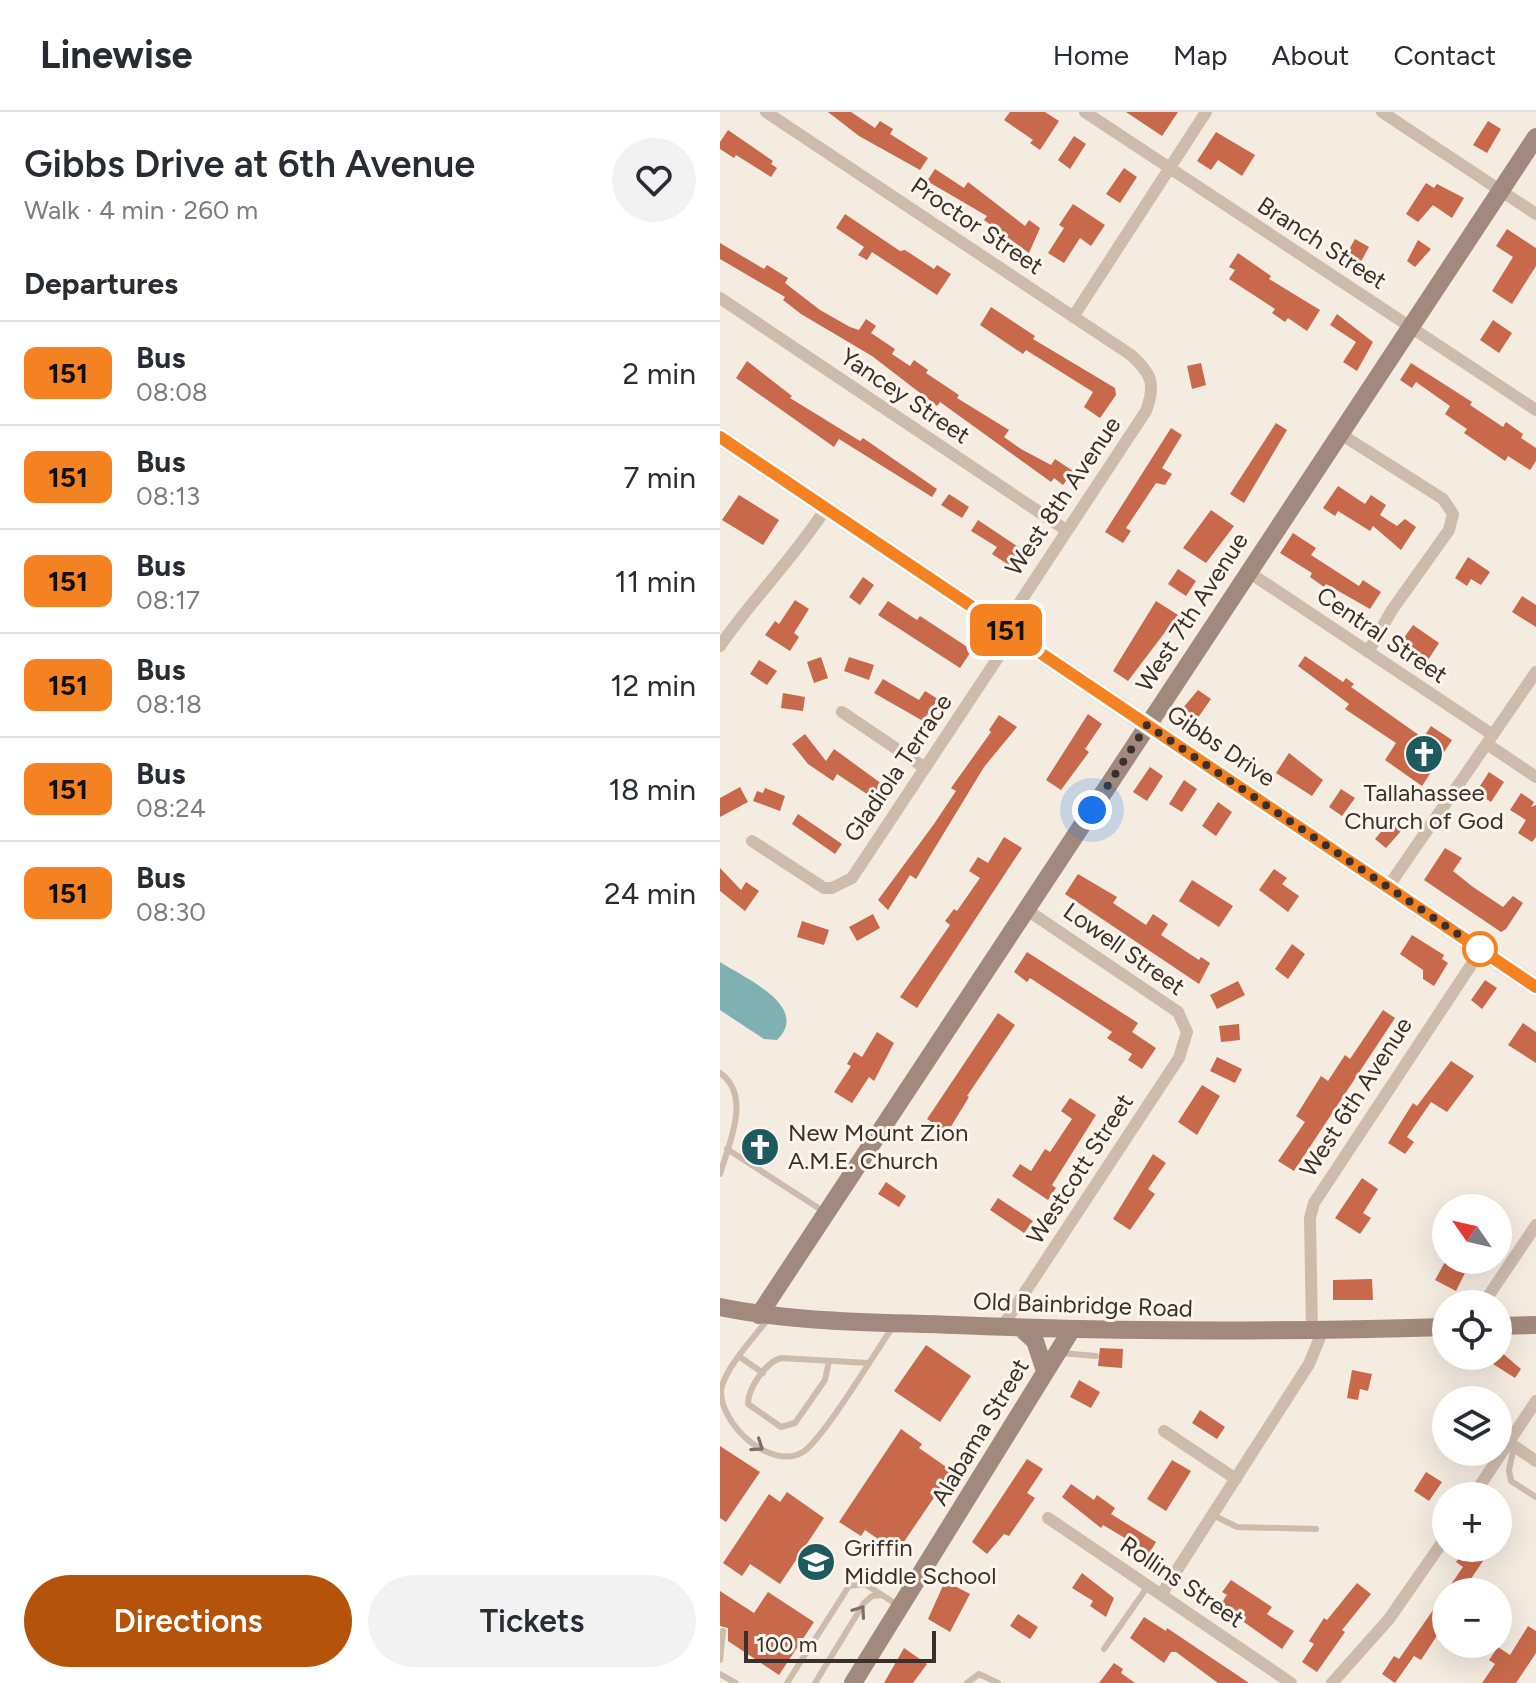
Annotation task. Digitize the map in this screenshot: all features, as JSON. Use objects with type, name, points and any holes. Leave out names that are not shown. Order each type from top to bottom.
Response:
[{"type":"street","name":"Proctor Street","points":[[766,112],[1131,355],[1152,377],[1154,386]]},
{"type":"street","name":"Branch Street","points":[[1085,112],[1536,410]]},
{"type":"street","points":[[1073,317],[1206,112]]},
{"type":"street","points":[[1382,112],[1536,214]]},
{"type":"street","name":"West 7th Avenue","points":[[764,1315],[826,1213],[1536,137]]},
{"type":"street","name":"Yancey Street","points":[[720,298],[1066,530]]},
{"type":"street","name":"West 8th Avenue","points":[[1008,631],[1066,530],[1146,411],[1154,386]]},
{"type":"street","points":[[1339,433],[1443,499],[1451,508],[1453,521],[1392,610],[1368,652]]},
{"type":"street","name":"Gibbs Drive","points":[[720,437],[1536,987]]},
{"type":"street","points":[[720,646],[758,593],[799,550],[826,508]]},
{"type":"street","name":"Central Street","points":[[1247,571],[1368,652],[1536,777]]},
{"type":"street","name":"Gladiola Terrace","points":[[752,841],[824,888],[844,884],[852,878],[925,768],[1008,631]]},
{"type":"street","points":[[1388,887],[1536,672]]},
{"type":"street","points":[[842,712],[925,768]]},
{"type":"street","name":"Lowell Street","points":[[1027,910],[1178,1012],[1187,1032]]},
{"type":"street","name":"West 6th Avenue","points":[[1161,1595],[1318,1350],[1310,1218],[1314,1203],[1481,950]]},
{"type":"street","name":"Westcott Street","points":[[1011,1327],[1179,1058],[1187,1032]]},
{"type":"street","points":[[1492,1290],[1536,1225]]},
{"type":"street","name":"Old Bainbridge Road","points":[[720,1307],[764,1315],[1072,1329],[1318,1331],[1432,1327]]},
{"type":"street","points":[[1512,1326],[1536,1325]]},
{"type":"street","points":[[1011,1327],[1035,1341],[1045,1371]]},
{"type":"street","name":"Alabama Street","points":[[853,1683],[1072,1329]]},
{"type":"street","points":[[1512,1442],[1536,1401]]},
{"type":"street","points":[[1164,1431],[1236,1479]]},
{"type":"street","points":[[1512,1445],[1536,1461]]},
{"type":"street","name":"Rollins Street","points":[[1048,1518],[1291,1683]]},
{"type":"street","points":[[1332,1683],[1389,1619],[1432,1557]]},
{"type":"lane","points":[[720,1073],[732,1085],[738,1105],[720,1174]]},
{"type":"lane","points":[[727,1149],[826,1213]]},
{"type":"lane","points":[[764,1315],[721,1391],[727,1422],[771,1455],[786,1458],[811,1446],[896,1323]]},
{"type":"lane","points":[[1057,1353],[1096,1356]]},
{"type":"lane","points":[[740,1357],[763,1373]]},
{"type":"lane","points":[[829,1361],[825,1380],[795,1423],[781,1427],[748,1404],[751,1391],[774,1360],[781,1358],[868,1363]]},
{"type":"lane","points":[[1509,1466],[1511,1481],[1536,1497]]},
{"type":"lane","points":[[1213,1515],[1237,1527],[1316,1529]]},
{"type":"lane","points":[[787,1683],[843,1590],[865,1584],[900,1607]]},
{"type":"lane","points":[[1104,1649],[1148,1586]]},
{"type":"lane","points":[[815,1683],[864,1603],[872,1596],[882,1595]]},
{"type":"lane","points":[[720,1660],[723,1631]]},
{"type":"lane","points":[[720,1674],[736,1683]]},
{"type":"lane","points":[[967,1683],[979,1674],[998,1683]]},
{"type":"water","points":[[720,962],[758,985],[780,1005],[786,1016],[785,1028],[777,1040],[764,1039],[720,1010]]},
{"type":"building","points":[[828,112],[851,112],[875,128],[880,121],[893,129],[890,134],[928,158],[920,170],[859,136]]},
{"type":"building","points":[[1010,112],[1045,112],[1059,121],[1040,150],[1030,143],[1033,140],[1004,120]]},
{"type":"building","points":[[1126,112],[1178,112],[1162,136]]},
{"type":"building","points":[[1488,121],[1501,129],[1487,153],[1473,145]]},
{"type":"building","points":[[728,130],[773,161],[771,164],[777,168],[771,177],[736,155],[734,158],[720,149],[720,142]]},
{"type":"building","points":[[1216,132],[1255,155],[1242,176],[1218,160],[1211,170],[1197,161]]},
{"type":"building","points":[[1074,136],[1086,144],[1070,169],[1058,160]]},
{"type":"building","points":[[1124,168],[1137,177],[1120,203],[1106,194]]},
{"type":"building","points":[[935,169],[964,188],[968,182],[1025,226],[1029,220],[1040,228],[1029,253],[984,220],[987,216],[927,181]]},
{"type":"building","points":[[1426,183],[1434,188],[1437,184],[1464,198],[1452,218],[1433,205],[1418,222],[1406,214]]},
{"type":"building","points":[[1073,204],[1105,225],[1091,246],[1080,238],[1064,263],[1048,253],[1064,228],[1059,225]]},
{"type":"building","points":[[845,214],[900,251],[905,250],[934,269],[937,265],[951,274],[937,295],[872,252],[867,260],[858,255],[864,247],[836,228]]},
{"type":"building","points":[[1507,229],[1536,248],[1536,266],[1512,304],[1492,291],[1513,257],[1496,246]]},
{"type":"building","points":[[1355,239],[1369,247],[1359,265],[1345,257]]},
{"type":"building","points":[[1418,240],[1431,249],[1415,267],[1407,261]]},
{"type":"building","points":[[720,243],[764,269],[767,265],[788,278],[785,283],[820,310],[850,327],[859,330],[866,319],[876,326],[871,333],[895,349],[892,354],[910,366],[914,360],[928,370],[926,373],[959,395],[957,398],[1009,430],[1004,437],[1051,465],[1055,459],[1073,471],[1063,485],[1054,478],[1051,482],[940,402],[937,406],[872,356],[801,314],[783,300],[785,297],[720,259]]},
{"type":"building","points":[[1238,253],[1271,276],[1269,279],[1320,310],[1307,331],[1288,318],[1285,322],[1272,313],[1275,309],[1229,279],[1235,270],[1229,267]]},
{"type":"building","points":[[991,307],[1035,336],[1033,339],[1115,388],[1116,395],[1100,418],[1084,407],[1093,392],[1026,350],[1023,354],[980,325]]},
{"type":"building","points":[[1337,314],[1373,342],[1357,371],[1343,362],[1356,342],[1330,325]]},
{"type":"building","points":[[1493,320],[1512,333],[1499,353],[1480,340]]},
{"type":"building","points":[[747,361],[792,396],[790,398],[860,441],[863,438],[937,489],[932,497],[839,439],[834,447],[736,378]]},
{"type":"building","points":[[1201,363],[1206,385],[1192,389],[1187,366]]},
{"type":"building","points":[[1411,363],[1472,402],[1470,405],[1503,427],[1506,422],[1523,434],[1521,438],[1536,448],[1536,461],[1530,470],[1508,456],[1505,461],[1464,433],[1467,429],[1445,414],[1450,406],[1416,382],[1412,388],[1400,380]]},
{"type":"building","points":[[1276,423],[1287,430],[1244,503],[1230,494]]},
{"type":"building","points":[[1171,428],[1182,435],[1162,468],[1172,474],[1165,485],[1156,483],[1126,528],[1131,531],[1123,543],[1105,532]]},
{"type":"building","points":[[1338,486],[1365,504],[1371,495],[1386,505],[1380,515],[1397,526],[1405,519],[1416,527],[1401,550],[1373,526],[1370,531],[1338,511],[1335,516],[1323,508]]},
{"type":"building","points":[[949,494],[969,507],[962,518],[941,505]]},
{"type":"building","points":[[739,495],[779,520],[763,545],[722,520]]},
{"type":"building","points":[[1211,510],[1234,526],[1206,563],[1183,548]]},
{"type":"building","points":[[978,520],[1020,548],[1009,565],[992,554],[997,547],[971,531]]},
{"type":"building","points":[[1293,533],[1316,548],[1311,555],[1359,586],[1363,580],[1381,592],[1370,609],[1326,584],[1324,587],[1310,577],[1312,573],[1280,553]]},
{"type":"building","points":[[1468,557],[1490,572],[1481,585],[1471,579],[1467,586],[1455,578]]},
{"type":"building","points":[[1178,569],[1196,581],[1186,596],[1168,584]]},
{"type":"building","points":[[863,577],[874,585],[860,605],[849,597]]},
{"type":"building","points":[[1522,596],[1536,605],[1536,627],[1512,612]]},
{"type":"building","points":[[795,600],[809,609],[794,633],[799,637],[790,651],[765,635],[775,621],[779,624]]},
{"type":"building","points":[[888,601],[917,620],[920,616],[972,650],[960,668],[878,615]]},
{"type":"building","points":[[1156,601],[1178,615],[1128,681],[1113,671]]},
{"type":"building","points":[[1413,625],[1439,643],[1428,660],[1401,642]]},
{"type":"building","points":[[1305,656],[1343,682],[1346,678],[1354,684],[1351,687],[1423,738],[1431,726],[1452,740],[1422,786],[1385,760],[1396,743],[1345,709],[1349,704],[1298,666]]},
{"type":"building","points":[[821,657],[828,678],[814,683],[807,662]]},
{"type":"building","points":[[849,657],[874,665],[869,680],[844,671]]},
{"type":"building","points":[[759,660],[777,671],[767,685],[750,674]]},
{"type":"building","points":[[883,679],[919,700],[925,691],[938,699],[923,721],[874,693]]},
{"type":"building","points":[[1198,690],[1211,699],[1197,719],[1182,709]]},
{"type":"building","points":[[783,693],[805,697],[803,711],[781,708]]},
{"type":"building","points":[[1088,714],[1102,724],[1085,749],[1089,752],[1061,790],[1046,780]]},
{"type":"building","points":[[999,715],[1017,727],[984,767],[916,879],[910,875],[888,910],[878,900],[956,791],[951,788],[991,732],[989,730]]},
{"type":"building","points":[[805,734],[826,761],[834,749],[882,784],[873,798],[837,774],[833,781],[808,764],[792,744]]},
{"type":"building","points":[[1289,753],[1323,780],[1312,796],[1276,773]]},
{"type":"building","points":[[1150,767],[1163,776],[1147,801],[1133,792]]},
{"type":"building","points":[[1489,772],[1504,782],[1491,802],[1476,792]]},
{"type":"building","points":[[1184,780],[1197,789],[1182,812],[1169,804]]},
{"type":"building","points":[[740,787],[748,802],[720,817],[720,798]]},
{"type":"building","points":[[765,788],[785,796],[780,811],[753,801],[757,791],[763,793]]},
{"type":"building","points":[[1341,789],[1355,798],[1342,816],[1329,807]]},
{"type":"building","points":[[1521,793],[1534,802],[1531,807],[1536,805],[1536,837],[1532,842],[1518,833],[1526,820],[1510,810]]},
{"type":"building","points":[[1218,802],[1232,812],[1216,836],[1202,826]]},
{"type":"building","points":[[798,814],[842,844],[835,854],[792,824]]},
{"type":"building","points":[[1390,821],[1401,831],[1386,848],[1375,839]]},
{"type":"building","points":[[1004,837],[1022,848],[917,1008],[900,997],[950,925],[945,921],[954,909],[957,911],[980,878],[969,871],[978,857],[988,863]]},
{"type":"building","points":[[1445,848],[1462,858],[1453,871],[1473,887],[1503,907],[1513,896],[1523,903],[1506,929],[1501,932],[1424,880]]},
{"type":"building","points":[[720,868],[741,890],[746,882],[759,891],[745,911],[720,891]]},
{"type":"building","points":[[1274,869],[1287,878],[1282,884],[1299,896],[1288,912],[1259,890]]},
{"type":"building","points":[[1078,874],[1117,897],[1113,903],[1146,925],[1153,914],[1168,924],[1161,935],[1199,960],[1201,957],[1210,963],[1199,984],[1065,894]]},
{"type":"building","points":[[1192,880],[1233,906],[1219,927],[1179,901]]},
{"type":"building","points":[[873,914],[880,928],[857,941],[849,927]]},
{"type":"building","points":[[802,921],[829,930],[824,945],[797,937]]},
{"type":"building","points":[[1412,935],[1444,955],[1442,959],[1448,963],[1434,986],[1423,979],[1423,970],[1400,954]]},
{"type":"building","points":[[1292,944],[1305,954],[1288,979],[1275,969]]},
{"type":"building","points":[[1027,952],[1138,1023],[1132,1032],[1156,1048],[1142,1069],[1128,1060],[1132,1054],[1107,1038],[1112,1032],[1030,978],[1027,982],[1014,972]]},
{"type":"building","points":[[1485,980],[1497,988],[1482,1009],[1471,1000]]},
{"type":"building","points":[[1238,981],[1245,995],[1217,1009],[1210,995]]},
{"type":"building","points":[[1383,1010],[1395,1018],[1294,1171],[1278,1161],[1305,1122],[1296,1116],[1321,1076],[1328,1081],[1345,1055],[1350,1059]]},
{"type":"building","points":[[998,1013],[1015,1025],[967,1096],[947,1133],[927,1119]]},
{"type":"building","points":[[1523,1023],[1536,1032],[1536,1063],[1508,1045]]},
{"type":"building","points":[[1239,1024],[1240,1040],[1221,1042],[1219,1026]]},
{"type":"building","points":[[877,1032],[894,1043],[874,1081],[869,1077],[852,1103],[834,1092],[851,1066],[847,1064],[854,1052],[862,1057]]},
{"type":"building","points":[[1217,1057],[1242,1069],[1235,1083],[1210,1071]]},
{"type":"building","points":[[1451,1061],[1474,1076],[1447,1112],[1431,1102],[1407,1137],[1414,1142],[1405,1154],[1388,1143],[1413,1103],[1417,1106]]},
{"type":"building","points":[[1202,1085],[1220,1096],[1197,1135],[1178,1122]]},
{"type":"building","points":[[1070,1098],[1096,1115],[1052,1185],[1056,1188],[1048,1200],[1012,1176],[1020,1164],[1031,1171],[1045,1149],[1050,1152],[1072,1119],[1061,1111]]},
{"type":"building","points":[[1153,1154],[1166,1163],[1148,1189],[1155,1194],[1130,1230],[1113,1219]]},
{"type":"building","points":[[1362,1178],[1378,1189],[1363,1213],[1371,1218],[1360,1234],[1335,1218]]},
{"type":"building","points":[[886,1182],[906,1196],[899,1207],[878,1194]]},
{"type":"building","points":[[998,1198],[1033,1221],[1024,1233],[990,1210]]},
{"type":"building","points":[[1438,1274],[1464,1274],[1456,1290],[1435,1280]]},
{"type":"building","points":[[1372,1279],[1373,1300],[1333,1300],[1333,1280]]},
{"type":"building","points":[[926,1345],[971,1376],[940,1422],[894,1391]]},
{"type":"building","points":[[1100,1348],[1123,1349],[1122,1368],[1098,1366]]},
{"type":"building","points":[[1512,1361],[1521,1369],[1515,1378],[1502,1370],[1512,1370]]},
{"type":"building","points":[[1352,1370],[1372,1374],[1368,1391],[1360,1389],[1358,1400],[1347,1398]]},
{"type":"building","points":[[1079,1380],[1100,1392],[1091,1408],[1070,1397]]},
{"type":"building","points":[[1200,1410],[1225,1427],[1217,1439],[1192,1423]]},
{"type":"building","points":[[901,1429],[922,1444],[919,1448],[952,1471],[897,1552],[865,1530],[861,1536],[839,1522]]},
{"type":"building","points":[[720,1446],[760,1472],[726,1522],[720,1518]]},
{"type":"building","points":[[1027,1459],[1043,1469],[1027,1493],[1035,1498],[1009,1536],[1004,1534],[987,1554],[972,1542]]},
{"type":"building","points":[[1172,1460],[1191,1471],[1166,1511],[1147,1499]]},
{"type":"building","points":[[1426,1472],[1442,1482],[1432,1482],[1429,1501],[1414,1491]]},
{"type":"building","points":[[1071,1484],[1094,1500],[1097,1495],[1115,1508],[1111,1514],[1156,1542],[1147,1557],[1133,1548],[1135,1544],[1103,1525],[1101,1528],[1062,1497]]},
{"type":"building","points":[[787,1492],[824,1518],[780,1584],[750,1564],[742,1576],[723,1563],[769,1494],[780,1502]]},
{"type":"building","points":[[1456,1562],[1482,1562],[1471,1578],[1455,1578],[1463,1567]]},
{"type":"building","points":[[1082,1573],[1114,1598],[1106,1617],[1090,1606],[1093,1601],[1072,1588]]},
{"type":"building","points":[[1231,1580],[1272,1607],[1267,1614],[1294,1631],[1282,1649],[1220,1605],[1227,1595],[1222,1592]]},
{"type":"building","points":[[945,1581],[970,1594],[950,1632],[928,1619]]},
{"type":"building","points":[[1357,1583],[1371,1594],[1342,1630],[1345,1632],[1317,1672],[1302,1662],[1314,1644],[1309,1641],[1324,1618],[1327,1620]]},
{"type":"building","points":[[720,1591],[754,1613],[768,1592],[814,1622],[779,1675],[728,1641],[728,1628],[720,1626]]},
{"type":"building","points":[[1432,1612],[1432,1643],[1421,1660],[1414,1656],[1395,1683],[1382,1674],[1394,1656],[1399,1659]]},
{"type":"building","points":[[1018,1614],[1038,1627],[1030,1639],[1010,1626]]},
{"type":"building","points":[[1144,1617],[1166,1631],[1167,1628],[1249,1683],[1218,1683],[1176,1652],[1171,1652],[1164,1663],[1130,1638]]},
{"type":"building","points":[[1528,1626],[1536,1631],[1536,1653],[1516,1683],[1482,1683],[1495,1664],[1490,1658],[1512,1658],[1512,1652]]},
{"type":"building","points":[[904,1648],[927,1664],[913,1683],[884,1683]]},
{"type":"building","points":[[1114,1663],[1123,1669],[1121,1673],[1135,1683],[1099,1683]]},
{"type":"bus line","name":"151","points":[[720,437],[1536,987]]},
{"type":"place","name":"Tallahassee Church of God","points":[[1424,754]]},
{"type":"place","name":"New Mount Zion A.M.E. Church","points":[[760,1147]]},
{"type":"place","name":"Griffin Middle School","points":[[816,1562]]},
{"type":"route","points":[[1092,810],[1147,725],[1480,949]]}]
